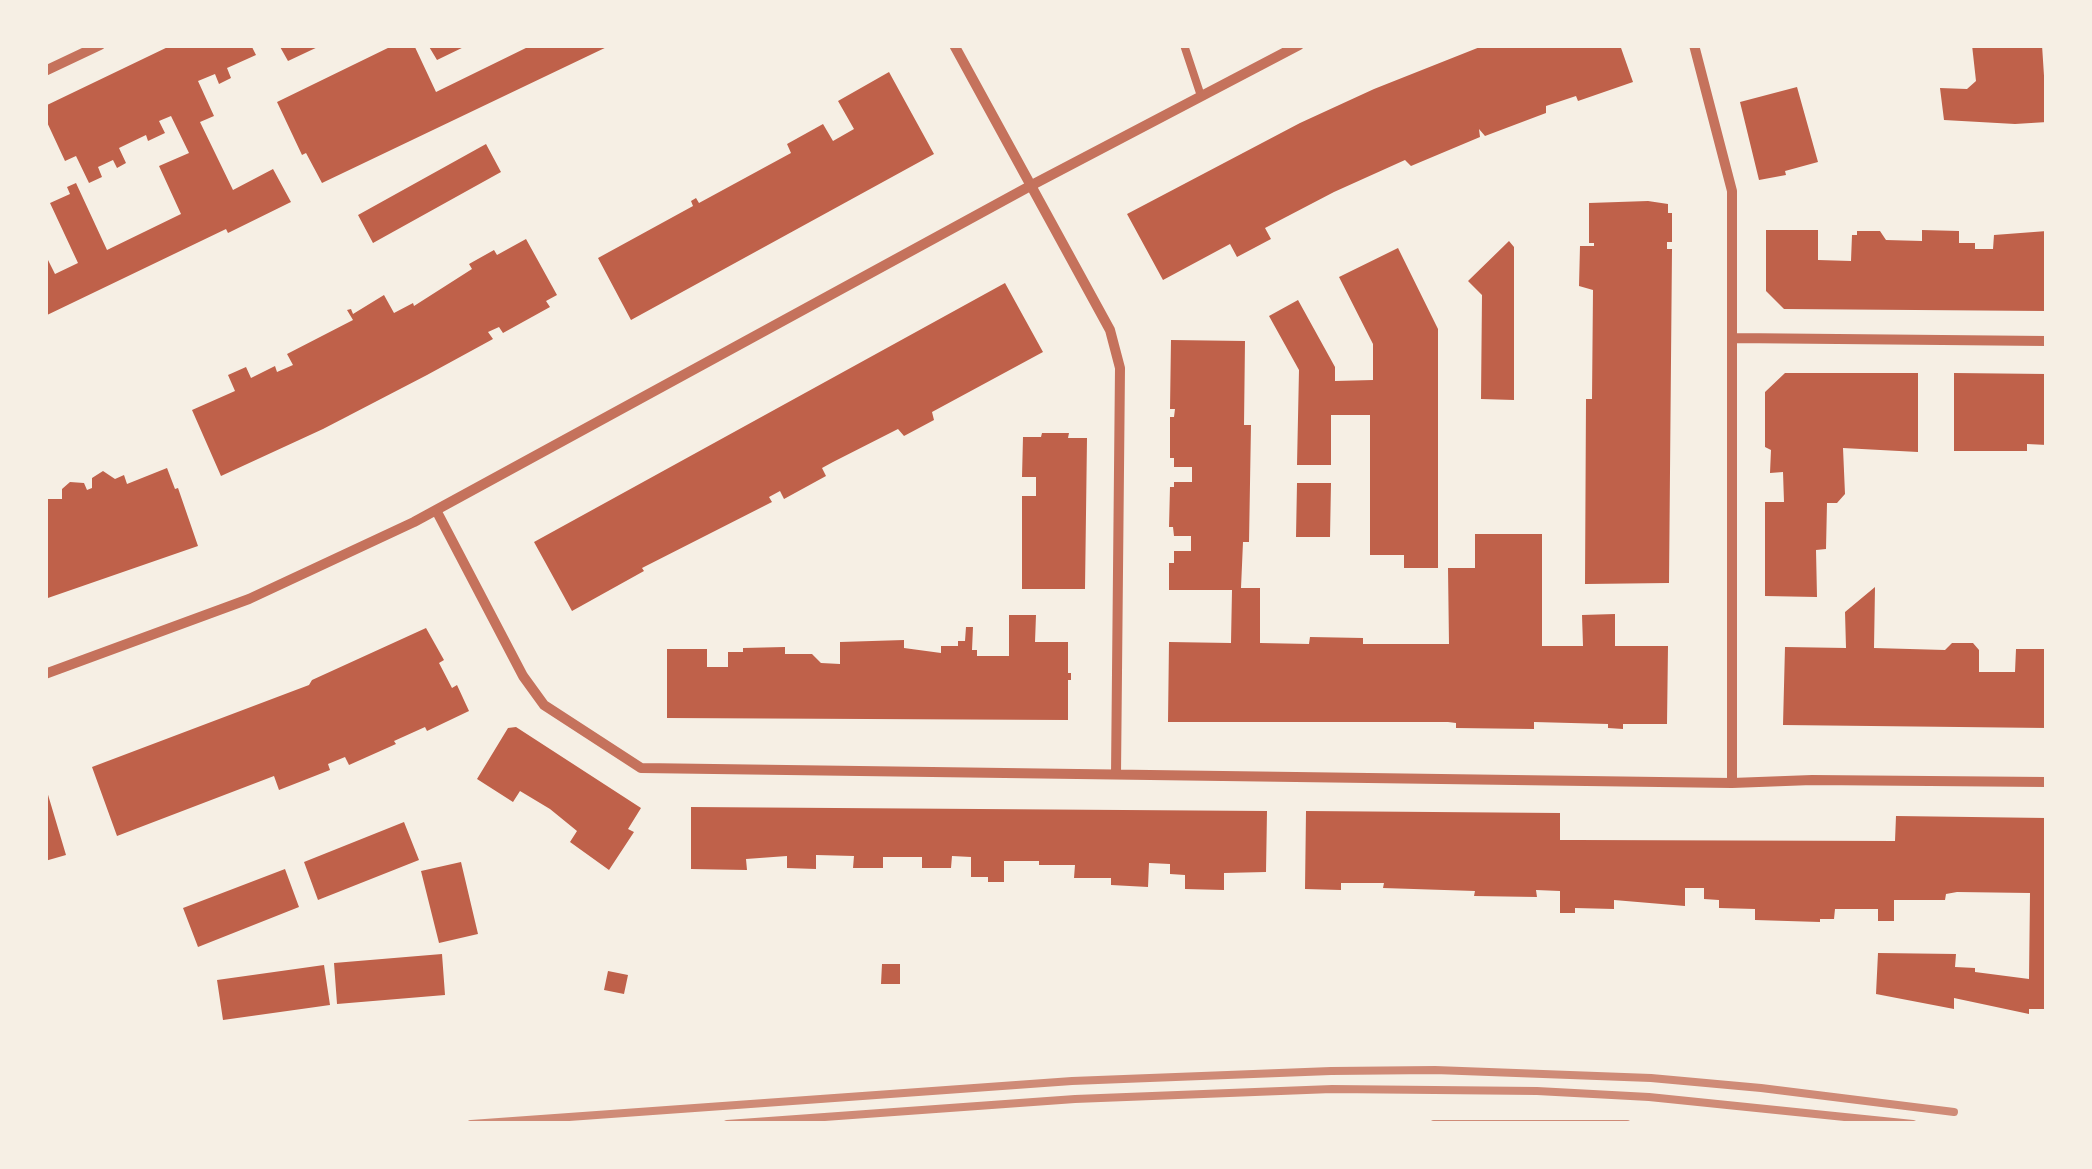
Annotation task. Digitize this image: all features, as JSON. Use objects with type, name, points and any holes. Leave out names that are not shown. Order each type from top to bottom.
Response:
[{"type":"street","points":[[45,71],[100,45]]},
{"type":"street","points":[[954,45],[1110,330],[1120,368],[1116,774]]},
{"type":"street","points":[[45,674],[249,600],[436,510],[1032,185],[1299,45]]},
{"type":"street","points":[[1694,45],[1732,192],[1732,784]]},
{"type":"street","points":[[1733,338],[2047,341]]},
{"type":"street","points":[[436,510],[523,676],[544,705],[641,768],[1732,784],[1812,780],[2047,782]]},
{"type":"lane","points":[[1184,45],[1201,96]]},
{"type":"building","points":[[172,45],[251,45],[256,55],[227,68],[231,78],[219,84],[215,74],[198,81],[214,116],[200,122],[233,190],[273,169],[291,202],[45,316],[45,254],[55,274],[78,263],[50,203],[70,194],[67,187],[76,183],[107,250],[181,214],[159,166],[189,153],[171,116],[159,121],[165,133],[148,141],[146,135],[119,148],[126,163],[117,168],[113,160],[98,167],[102,177],[89,183],[76,156],[65,161],[45,118],[45,106]]},
{"type":"building","points":[[279,45],[322,45],[288,61]]},
{"type":"building","points":[[394,45],[414,45],[436,92],[532,45],[611,45],[322,183],[306,153],[302,155],[277,102]]},
{"type":"building","points":[[428,45],[468,45],[437,60]]},
{"type":"building","points":[[1485,45],[1620,45],[1633,82],[1578,101],[1576,96],[1546,106],[1546,113],[1485,136],[1479,129],[1480,137],[1411,166],[1405,160],[1265,228],[1271,239],[1237,257],[1230,244],[1163,280],[1127,214],[1300,123]]},
{"type":"building","points":[[1972,45],[2042,45],[2047,122],[1944,120],[1940,88],[1967,89],[1976,81]]},
{"type":"building","points":[[889,72],[934,154],[631,320],[598,258],[693,206],[691,201],[696,198],[699,203],[791,153],[787,144],[823,124],[833,141],[854,129],[838,101]]},
{"type":"building","points":[[1797,87],[1818,162],[1785,171],[1786,175],[1759,180],[1740,102]]},
{"type":"building","points":[[486,144],[501,172],[373,243],[358,215]]},
{"type":"building","points":[[1589,203],[1668,204],[1668,213],[1672,213],[1672,242],[1667,242],[1667,249],[1672,249],[1669,583],[1585,584],[1586,399],[1592,399],[1593,290],[1579,286],[1580,246],[1594,246],[1589,243]]},
{"type":"building","points":[[1766,230],[1818,230],[1818,260],[1851,261],[1852,235],[1857,235],[1857,231],[1880,231],[1886,240],[1922,241],[1922,230],[1959,231],[1959,243],[1975,243],[1975,249],[1993,249],[1994,235],[2047,231],[2047,311],[1784,309],[1766,291]]},
{"type":"building","points":[[526,239],[557,295],[546,301],[550,307],[503,333],[499,327],[488,332],[493,339],[427,375],[221,476],[192,410],[235,391],[228,375],[246,367],[251,378],[275,366],[277,372],[293,365],[287,354],[353,320],[347,310],[351,309],[353,314],[384,295],[394,313],[413,303],[414,306],[472,269],[469,264],[494,250],[497,255]]},
{"type":"building","points":[[1509,241],[1514,247],[1514,400],[1481,399],[1482,295],[1468,281]]},
{"type":"building","points":[[1398,248],[1438,329],[1438,568],[1404,568],[1404,555],[1370,555],[1370,415],[1331,415],[1331,465],[1297,465],[1299,370],[1269,316],[1298,300],[1335,367],[1335,381],[1373,380],[1373,344],[1339,277]]},
{"type":"building","points":[[1005,283],[1043,352],[932,412],[934,420],[904,436],[898,429],[833,462],[822,468],[826,476],[784,499],[780,491],[769,497],[772,502],[642,568],[644,571],[572,611],[534,542]]},
{"type":"building","points":[[1171,340],[1245,341],[1244,425],[1251,425],[1249,542],[1243,542],[1241,588],[1260,588],[1260,643],[1309,644],[1310,637],[1363,638],[1363,644],[1449,644],[1448,568],[1475,568],[1475,534],[1542,534],[1542,646],[1583,646],[1582,615],[1615,614],[1615,646],[1668,646],[1667,724],[1623,724],[1623,729],[1608,728],[1608,724],[1534,722],[1534,729],[1456,728],[1456,723],[1448,722],[1168,722],[1169,642],[1231,643],[1232,590],[1169,590],[1169,563],[1174,563],[1174,551],[1191,551],[1191,536],[1174,536],[1173,527],[1169,527],[1170,487],[1174,487],[1174,482],[1192,482],[1192,467],[1174,467],[1174,458],[1170,458],[1170,417],[1174,417],[1175,409],[1170,409]]},
{"type":"building","points":[[1785,373],[1918,373],[1918,452],[1843,448],[1845,494],[1837,503],[1827,503],[1826,549],[1816,550],[1817,597],[1765,596],[1765,502],[1784,502],[1783,472],[1770,473],[1771,450],[1765,447],[1765,392]]},
{"type":"building","points":[[1954,373],[2047,374],[2047,445],[2027,444],[2027,451],[1954,451]]},
{"type":"building","points":[[1042,433],[1087,438],[1085,589],[1022,589],[1022,496],[1036,496],[1036,477],[1022,477],[1023,437],[1041,437]]},
{"type":"building","points":[[167,468],[198,546],[45,599],[45,499],[62,499],[62,489],[70,482],[84,483],[87,490],[92,488],[92,478],[103,471],[115,479],[124,475],[127,484]]},
{"type":"building","points":[[1297,483],[1331,483],[1330,537],[1296,537]]},
{"type":"building","points":[[1875,587],[1874,648],[1945,650],[1952,643],[1973,643],[1979,650],[1979,672],[2015,672],[2016,649],[2047,649],[2047,728],[1783,725],[1785,647],[1846,648],[1845,612]]},
{"type":"building","points":[[1009,615],[1036,615],[1035,642],[1068,642],[1068,720],[667,718],[667,649],[707,649],[707,667],[728,667],[728,652],[743,652],[743,648],[785,647],[785,654],[812,654],[821,663],[840,664],[840,642],[904,640],[904,648],[941,653],[941,646],[958,646],[958,641],[965,641],[966,627],[973,627],[972,650],[977,650],[977,656],[1009,656]]},
{"type":"building","points":[[426,628],[444,660],[439,663],[452,688],[457,685],[469,711],[427,731],[425,727],[349,765],[345,757],[328,764],[330,770],[279,790],[274,776],[117,836],[92,767],[309,685],[312,680]]},
{"type":"building","points":[[516,727],[641,808],[628,829],[634,832],[609,870],[570,842],[577,831],[550,809],[520,791],[513,802],[477,779],[508,728]]},
{"type":"building","points":[[45,789],[66,855],[45,861]]},
{"type":"building","points":[[691,807],[1267,811],[1266,872],[1224,873],[1224,890],[1185,889],[1185,875],[1170,874],[1170,864],[1149,863],[1148,887],[1111,885],[1111,878],[1074,878],[1075,865],[1039,865],[1039,861],[1004,861],[1004,882],[988,882],[988,877],[971,877],[971,857],[952,856],[951,868],[922,868],[922,857],[883,857],[883,868],[853,868],[854,856],[816,855],[816,869],[787,868],[787,856],[746,859],[747,870],[691,869]]},
{"type":"building","points":[[1306,811],[1560,813],[1560,840],[1895,841],[1896,816],[2047,818],[2047,1009],[2029,1009],[2029,1014],[1954,998],[1954,1009],[1876,994],[1878,953],[1956,954],[1955,967],[2029,979],[2030,893],[1957,892],[1946,894],[1945,900],[1894,900],[1894,921],[1878,921],[1878,909],[1835,909],[1834,919],[1820,922],[1755,920],[1755,909],[1719,908],[1719,900],[1704,899],[1704,888],[1685,888],[1685,906],[1614,900],[1614,909],[1575,908],[1575,913],[1560,913],[1560,891],[1536,890],[1537,897],[1474,896],[1475,891],[1383,888],[1384,883],[1341,883],[1341,890],[1305,889]]},
{"type":"building","points":[[404,822],[419,860],[318,900],[304,862]]},
{"type":"building","points":[[461,862],[478,934],[439,943],[421,871]]},
{"type":"building","points":[[285,869],[299,907],[198,947],[183,908]]},
{"type":"building","points":[[442,954],[445,995],[337,1004],[334,963]]},
{"type":"building","points":[[882,964],[900,964],[900,984],[881,984]]},
{"type":"building","points":[[324,965],[330,1005],[223,1020],[217,980]]},
{"type":"building","points":[[608,971],[628,975],[624,994],[604,990]]},
{"type":"railway","points":[[471,1124],[1072,1081],[1435,1070],[1651,1078],[1954,1112]]},
{"type":"railway","points":[[727,1124],[1075,1099],[1332,1089],[1537,1091],[1649,1097],[1913,1124]]},
{"type":"railway","points":[[1434,1124],[1627,1124]]}]
